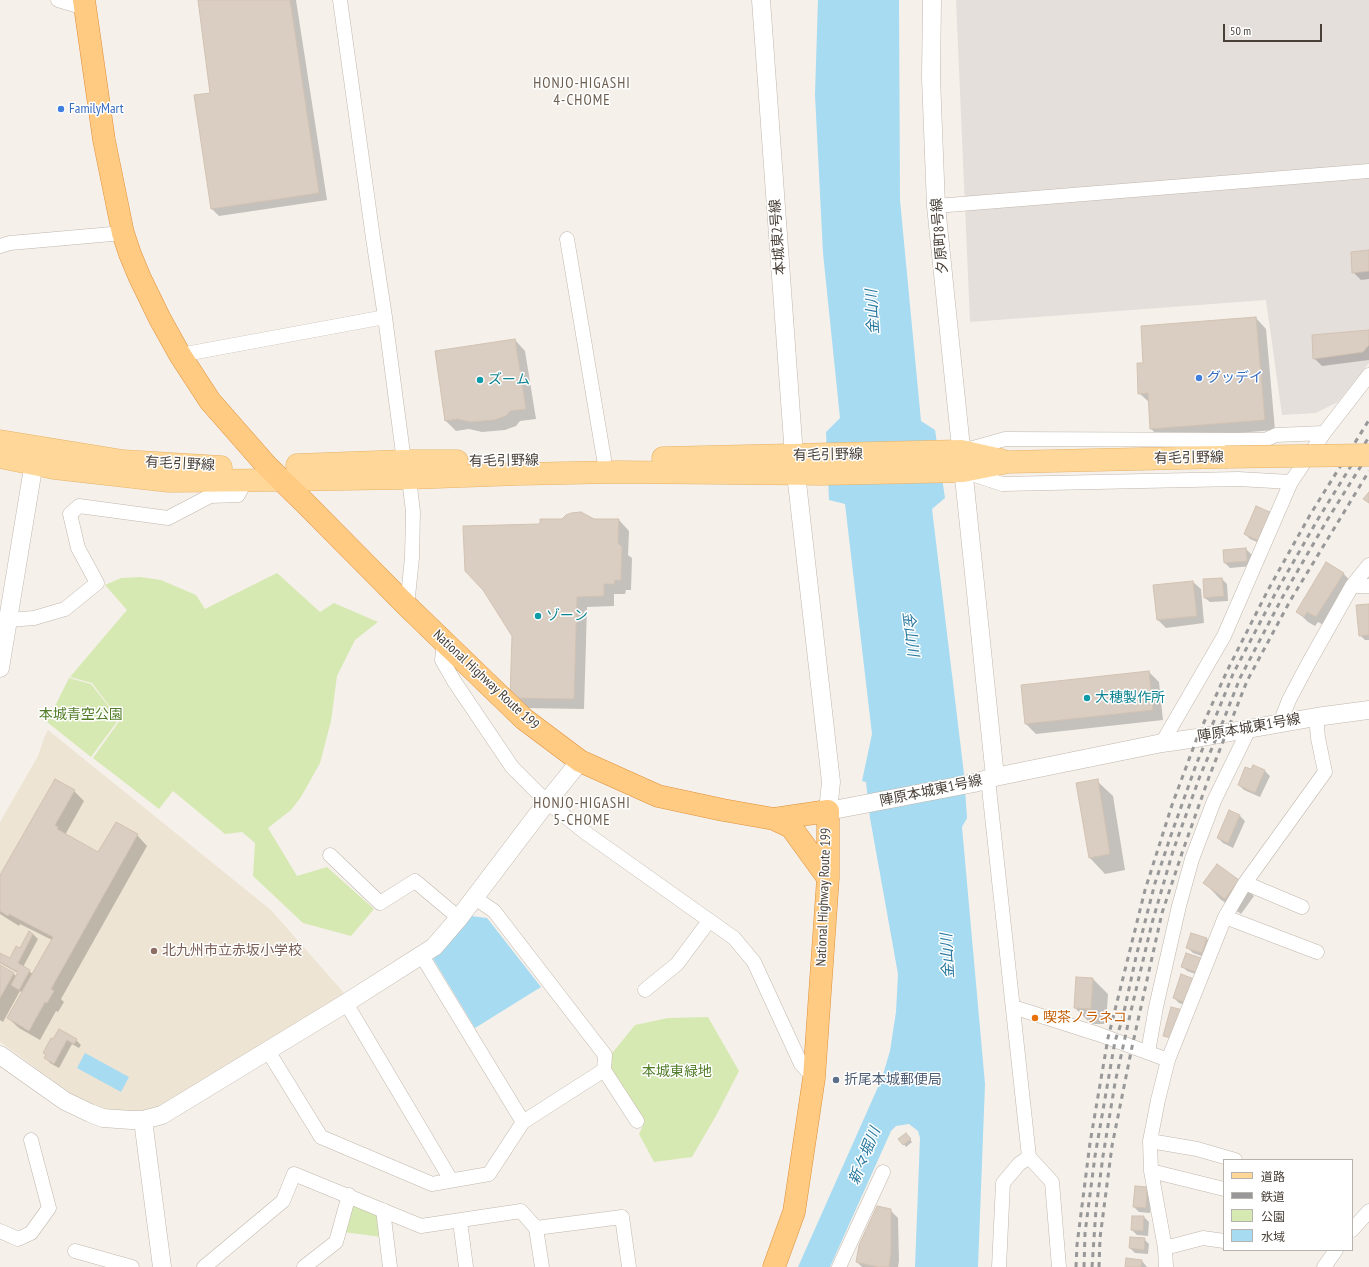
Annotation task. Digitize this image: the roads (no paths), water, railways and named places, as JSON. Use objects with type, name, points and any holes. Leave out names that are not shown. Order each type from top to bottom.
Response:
[{"type":"highway","name":"National Highway Route 199","points":[[84,4],[104,140],[123,233],[140,278],[180,355],[210,401],[274,473],[407,606],[524,719],[580,761],[658,796],[723,810],[774,819],[828,811],[828,878],[814,1078],[794,1212],[774,1267]]},
{"type":"highway","points":[[774,819],[791,827],[828,878]]},
{"type":"main road","name":"有毛引野線","points":[[0,441],[35,455],[54,468],[169,481],[246,480],[274,473]]},
{"type":"main road","name":"有毛引野線","points":[[0,457],[35,455],[222,467],[274,473],[407,469],[604,459],[822,465],[955,461],[1008,462],[1369,455]]},
{"type":"main road","name":"有毛引野線","points":[[407,469],[512,474],[587,473],[795,464]]},
{"type":"street","points":[[58,0],[84,4]]},
{"type":"street","points":[[340,0],[413,512],[412,558],[407,606]]},
{"type":"street","name":"本城東2号線","points":[[761,0],[795,464]]},
{"type":"street","name":"夕原町8号線","points":[[932,0],[931,78],[936,206],[955,461],[986,780]]},
{"type":"street","points":[[936,206],[1369,171]]},
{"type":"street","points":[[0,246],[10,243],[123,233]]},
{"type":"street","points":[[567,239],[604,459]]},
{"type":"street","points":[[180,355],[385,317]]},
{"type":"street","points":[[1162,743],[1224,636],[1291,482],[1324,433],[1369,375]]},
{"type":"street","points":[[955,461],[1005,439],[1265,440],[1276,435],[1324,433]]},
{"type":"street","points":[[0,668],[35,455]]},
{"type":"street","points":[[955,461],[1002,484],[1238,479],[1291,482]]},
{"type":"street","points":[[795,464],[831,782],[828,811]]},
{"type":"street","points":[[8,620],[34,618],[65,610],[96,583],[78,548],[71,520],[70,514],[78,506],[168,518],[210,496],[238,495],[246,480]]},
{"type":"street","points":[[1280,723],[1289,700],[1352,586],[1369,565]]},
{"type":"street","points":[[1352,586],[1369,586]]},
{"type":"street","points":[[444,642],[442,660],[454,681],[512,766],[547,802],[586,834],[734,938],[754,962],[801,1064],[814,1078]]},
{"type":"street","name":"陣原本城東1号線","points":[[828,811],[1162,743],[1316,717],[1369,710]]},
{"type":"street","points":[[1166,1267],[1165,1248],[1151,1171],[1150,1141],[1168,1060],[1225,917],[1246,883],[1325,772],[1318,738],[1316,717]]},
{"type":"street","points":[[1148,1052],[1156,1007],[1179,906],[1192,859],[1214,801],[1249,729]]},
{"type":"street","points":[[0,1055],[65,1101],[103,1118],[115,1120],[143,1120],[162,1115],[434,948],[475,898],[547,802],[580,761]]},
{"type":"street","points":[[986,780],[1013,1006],[1029,1157],[1052,1182],[1059,1267]]},
{"type":"street","points":[[330,855],[380,903],[415,881],[459,918]]},
{"type":"street","points":[[1246,883],[1302,907]]},
{"type":"street","points":[[475,898],[494,911],[605,1055],[604,1070],[636,1121]]},
{"type":"street","points":[[1225,917],[1316,952]]},
{"type":"street","points":[[645,990],[677,964],[709,921]]},
{"type":"street","points":[[422,956],[523,1122]]},
{"type":"street","points":[[346,1003],[451,1180]]},
{"type":"street","points":[[1013,1006],[1168,1060]]},
{"type":"street","points":[[268,1051],[321,1137],[432,1184],[489,1174],[523,1122],[604,1070]]},
{"type":"street","points":[[143,1120],[162,1267]]},
{"type":"street","points":[[0,1231],[18,1239],[31,1233],[49,1208],[31,1140]]},
{"type":"street","points":[[1150,1141],[1197,1149],[1232,1159]]},
{"type":"street","points":[[999,1267],[1003,1183],[1019,1164],[1029,1157]]},
{"type":"street","points":[[1151,1171],[1223,1189]]},
{"type":"street","points":[[839,1267],[883,1172]]},
{"type":"street","points":[[204,1267],[283,1202],[294,1174],[349,1195],[422,1226],[521,1211],[536,1228],[542,1267]]},
{"type":"street","points":[[304,1267],[336,1242],[349,1195]]},
{"type":"street","points":[[383,1210],[390,1267]]},
{"type":"street","points":[[1353,1229],[1369,1211]]},
{"type":"street","points":[[536,1228],[622,1217],[629,1267]]},
{"type":"street","points":[[460,1221],[466,1267]]},
{"type":"street","points":[[1165,1248],[1203,1238],[1223,1241]]},
{"type":"street","points":[[75,1251],[132,1267]]},
{"type":"street","points":[[1324,1267],[1335,1251]]},
{"type":"water","points":[[818,0],[899,0],[900,200],[921,421],[935,430],[945,498],[932,509],[964,774],[967,818],[962,827],[985,1084],[978,1267],[915,1267],[920,1138],[918,1131],[909,1124],[896,1126],[891,1131],[830,1267],[798,1267],[882,1078],[890,1051],[896,1012],[898,974],[870,818],[866,782],[862,781],[872,734],[845,504],[829,500],[826,432],[840,418],[823,253],[815,95]]},
{"type":"water","points":[[471,916],[487,918],[541,987],[475,1028],[432,957]]},
{"type":"water","points":[[85,1053],[129,1077],[121,1092],[77,1068]]},
{"type":"railway","points":[[1076,1267],[1077,1245],[1090,1143],[1108,1038],[1145,890],[1172,805],[1197,738],[1227,671],[1268,590],[1310,515],[1369,420]]},
{"type":"railway","points":[[1084,1267],[1085,1233],[1095,1156],[1115,1041],[1122,1021],[1136,957],[1155,883],[1170,838],[1196,765],[1233,674],[1275,594],[1318,519],[1369,437]]},
{"type":"railway","points":[[1092,1267],[1096,1209],[1115,1083],[1152,923],[1173,851],[1200,776],[1240,678],[1282,598],[1326,522],[1369,453]]},
{"type":"railway","points":[[1099,1267],[1100,1238],[1112,1146],[1132,1047],[1162,913],[1182,853],[1209,777],[1247,681],[1290,601],[1369,471]]},
{"type":"place","name":"FamilyMart","points":[[61,109]]},
{"type":"place","name":"グッデイ","points":[[1199,378]]},
{"type":"place","name":"ズーム","points":[[480,380]]},
{"type":"place","name":"ゾーン","points":[[538,616]]},
{"type":"place","name":"大穂製作所","points":[[1087,698]]},
{"type":"place","name":"北九州市立赤坂小学校","points":[[154,951]]},
{"type":"place","name":"喫茶ノラネコ","points":[[1035,1018]]},
{"type":"place","name":"折尾本城郵便局","points":[[836,1080]]},
{"type":"district","name":"HONJO-HIGASHI 4-CHOME","points":[[582,92]]},
{"type":"district","name":"HONJO-HIGASHI 5-CHOME","points":[[582,812]]},
{"type":"water label","name":"金山川","points":[[873,312]]},
{"type":"water label","name":"金山川","points":[[910,634]]},
{"type":"water label","name":"金山川","points":[[948,956]]},
{"type":"water label","name":"新々堀川","points":[[865,1156]]},
{"type":"park label","name":"本城青空公園","points":[[81,715]]},
{"type":"park label","name":"本城東緑地","points":[[677,1072]]}]
